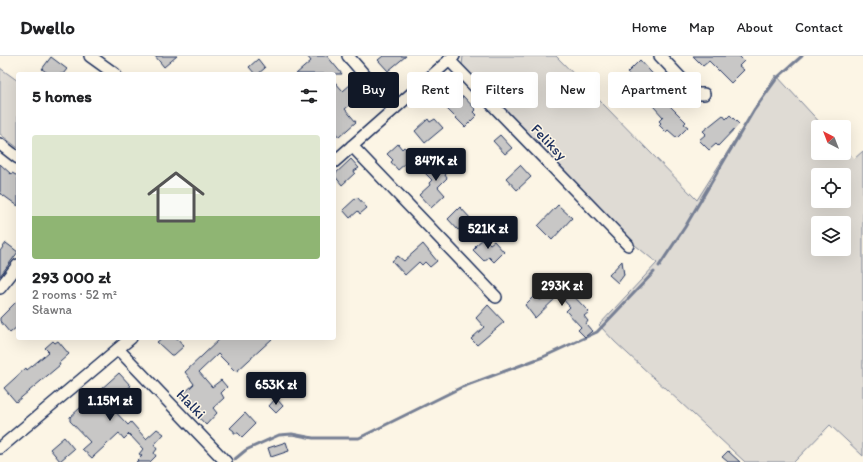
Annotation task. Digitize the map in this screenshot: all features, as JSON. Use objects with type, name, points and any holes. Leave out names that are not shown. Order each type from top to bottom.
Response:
[{"type":"street","points":[[90,56],[112,72]]},
{"type":"street","points":[[348,56],[394,109]]},
{"type":"street","points":[[660,56],[696,94],[704,94]]},
{"type":"street","points":[[336,160],[452,58]]},
{"type":"street","name":"Feliksy","points":[[452,58],[628,245]]},
{"type":"street","points":[[0,144],[16,156]]},
{"type":"street","points":[[352,146],[496,298]]},
{"type":"street","points":[[0,288],[16,268]]},
{"type":"street","points":[[0,448],[129,340]]},
{"type":"street","name":"Halki","points":[[118,349],[226,462]]},
{"type":"shaded area","points":[[463,56],[556,56],[572,72],[546,72],[546,108],[600,108],[600,101],[697,200],[776,75],[818,120],[811,120],[811,160],[851,160],[851,156],[854,159],[863,151],[863,456],[830,425],[794,462],[745,462],[615,342],[599,325],[657,263],[635,245],[503,108],[538,108],[538,72],[471,72],[471,74],[462,65]]},
{"type":"shaded area","points":[[0,68],[16,80],[16,146],[0,134]]},
{"type":"building","points":[[155,56],[177,56],[164,67]]},
{"type":"building","points":[[307,56],[327,56],[342,74],[336,74],[336,72],[298,72],[311,61]]},
{"type":"building","points":[[383,56],[406,56],[388,71],[378,60]]},
{"type":"building","points":[[693,56],[739,56],[744,61],[739,66],[744,70],[731,83],[709,61],[703,66]]},
{"type":"building","points":[[51,57],[67,69],[65,72],[46,72],[42,69]]},
{"type":"building","points":[[258,59],[265,68],[260,72],[253,72],[249,67]]},
{"type":"building","points":[[640,60],[651,72],[628,72]]},
{"type":"building","points":[[336,83],[343,91],[348,87],[348,106],[345,109],[356,122],[339,137],[336,133]]},
{"type":"building","points":[[463,96],[471,105],[471,108],[476,110],[474,112],[477,115],[465,127],[446,108],[463,108]]},
{"type":"building","points":[[655,108],[672,108],[686,122],[684,124],[688,127],[677,138],[668,130],[666,132],[659,125],[661,123],[659,121],[663,117]]},
{"type":"building","points":[[723,115],[726,119],[730,115],[739,124],[718,146],[716,144],[709,150],[699,140],[706,134],[703,131]]},
{"type":"building","points":[[428,119],[430,122],[435,119],[443,128],[425,143],[415,131]]},
{"type":"building","points":[[500,135],[512,148],[505,154],[493,141]]},
{"type":"building","points":[[398,144],[402,149],[404,147],[413,157],[398,170],[391,162],[393,160],[387,154]]},
{"type":"building","points":[[439,156],[452,168],[445,175],[447,178],[438,187],[445,195],[431,208],[419,195],[430,185],[429,183],[432,180],[425,173],[435,165],[433,162]]},
{"type":"building","points":[[351,159],[359,168],[354,171],[355,173],[342,185],[336,178],[336,173]]},
{"type":"building","points":[[0,164],[11,174],[16,175],[16,205],[0,193]]},
{"type":"building","points":[[520,165],[531,177],[517,190],[506,178]]},
{"type":"building","points":[[357,197],[367,208],[360,214],[358,211],[350,218],[343,210]]},
{"type":"building","points":[[558,205],[572,218],[552,240],[538,226]]},
{"type":"building","points":[[460,207],[472,220],[458,230],[448,219]]},
{"type":"building","points":[[484,238],[490,244],[494,241],[504,252],[494,262],[489,257],[484,261],[473,250],[476,247],[475,246]]},
{"type":"building","points":[[6,243],[16,250],[16,255],[0,276],[0,251]]},
{"type":"building","points":[[423,244],[437,261],[430,267],[425,262],[422,265],[419,262],[405,275],[392,261],[398,256],[404,261]]},
{"type":"building","points":[[622,261],[624,275],[618,283],[609,275]]},
{"type":"building","points":[[560,282],[589,312],[584,316],[588,321],[586,324],[592,331],[585,337],[578,330],[581,327],[566,311],[570,307],[559,295],[535,318],[525,305],[535,295],[540,300],[544,298]]},
{"type":"building","points":[[16,302],[16,328],[10,333],[0,321],[0,318]]},
{"type":"building","points":[[488,305],[504,322],[477,345],[471,339],[484,327],[476,318]]},
{"type":"building","points":[[160,340],[179,340],[184,346],[174,355],[171,355],[157,342]]},
{"type":"building","points":[[219,340],[271,340],[236,372],[218,354],[199,372],[212,387],[221,380],[227,387],[221,393],[224,398],[213,408],[217,413],[206,425],[180,397],[194,384],[185,372]]},
{"type":"building","points":[[53,341],[55,343],[58,341],[69,354],[59,363],[60,365],[16,402],[4,388],[26,368],[27,370],[49,352],[45,348]]},
{"type":"building","points":[[119,373],[131,386],[108,404],[128,425],[131,422],[146,439],[157,429],[164,434],[154,445],[157,449],[154,453],[156,456],[150,462],[136,462],[142,456],[139,454],[143,449],[129,434],[124,439],[119,433],[92,458],[82,449],[90,442],[70,421],[70,417]]},
{"type":"building","points":[[276,398],[283,406],[276,413],[269,406]]},
{"type":"building","points":[[245,413],[255,424],[242,437],[238,433],[234,433],[234,431],[230,428]]},
{"type":"building","points":[[64,437],[74,449],[60,461],[50,449]]},
{"type":"building","points":[[286,442],[289,451],[271,457],[268,448]]},
{"type":"building","points":[[728,451],[740,462],[728,462],[722,457]]},
{"type":"waterway","points":[[659,266],[685,227],[754,110],[777,78],[802,56]]},
{"type":"waterway","points":[[235,459],[246,450],[279,435],[292,434],[313,438],[359,438],[462,387],[543,357],[597,332],[654,272]]}]
